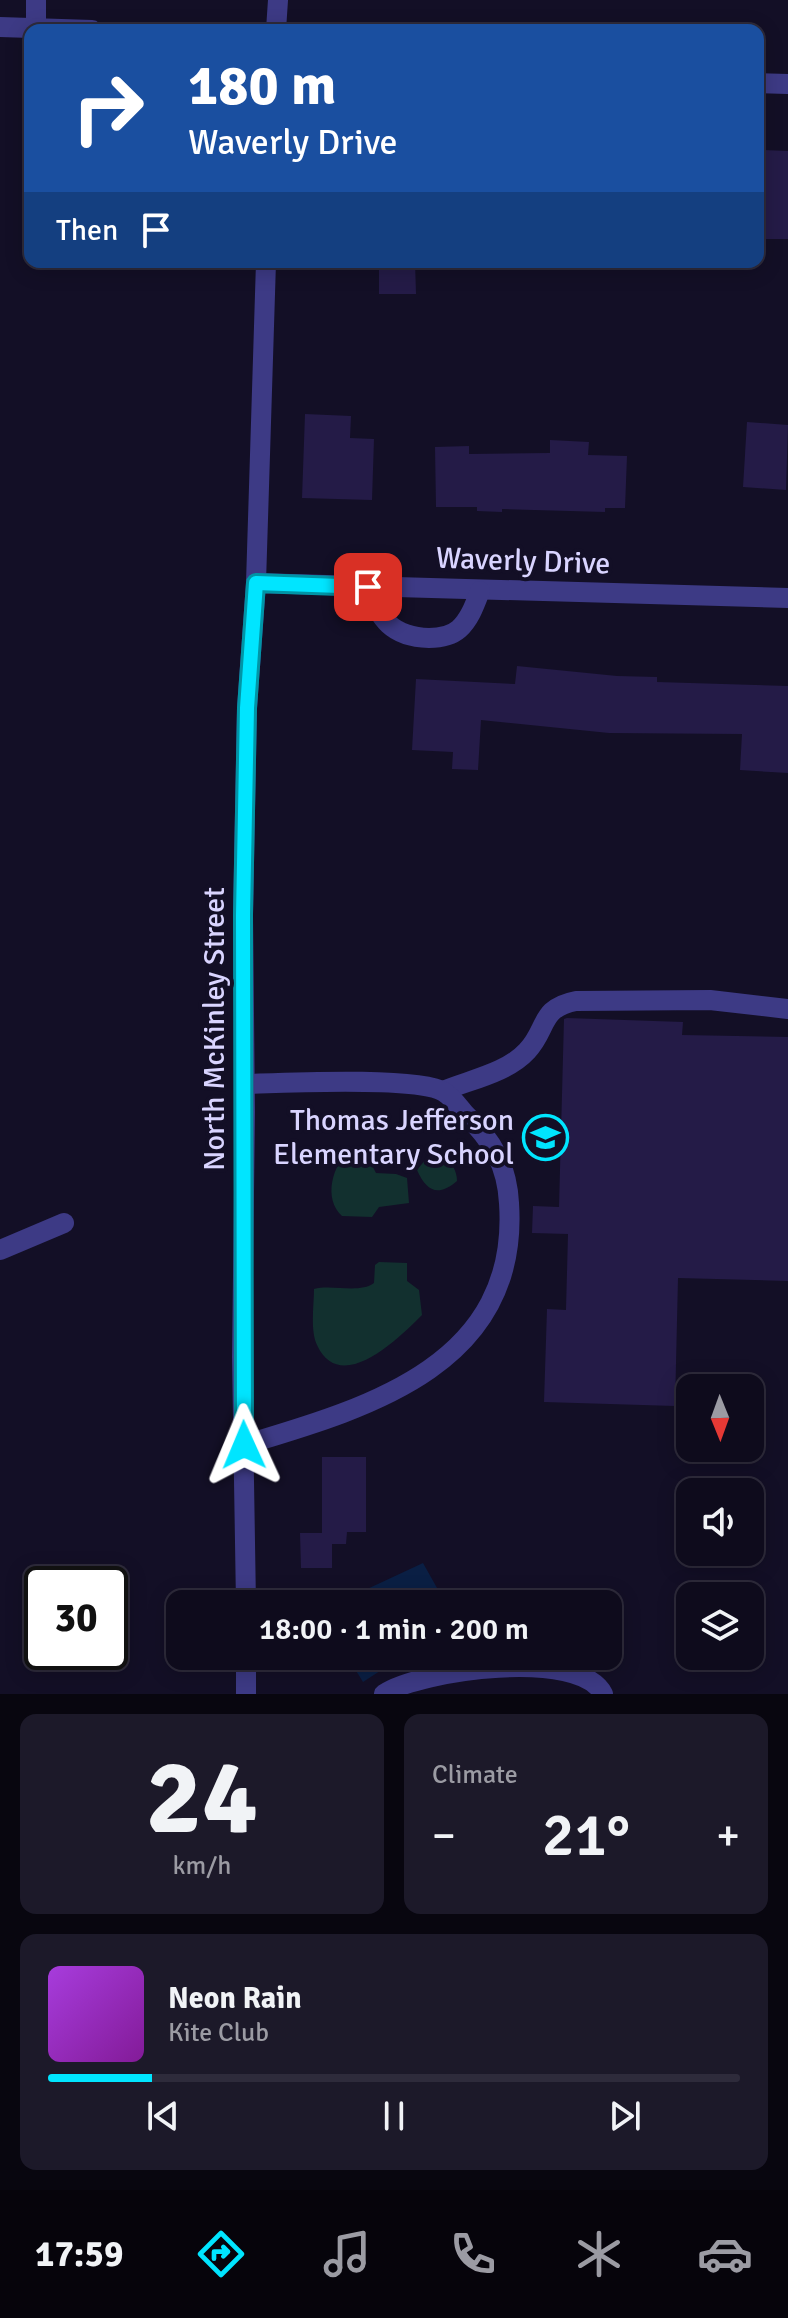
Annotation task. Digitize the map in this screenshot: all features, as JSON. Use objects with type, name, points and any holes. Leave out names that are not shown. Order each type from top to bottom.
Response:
[{"type":"street","points":[[36,0],[36,24]]},
{"type":"street","points":[[276,24],[278,0]]},
{"type":"street","points":[[0,27],[24,28]]},
{"type":"street","points":[[764,83],[788,84]]},
{"type":"street","name":"North McKinley Street","points":[[246,1590],[243,915],[247,708],[256,583],[266,268]]},
{"type":"street","name":"Waverly Drive","points":[[256,583],[788,598]]},
{"type":"street","points":[[368,587],[376,609],[386,622],[407,636],[421,638],[446,636],[459,629],[480,591]]},
{"type":"street","points":[[245,1084],[387,1083],[443,1091],[506,1066],[518,1058],[535,1039],[542,1022],[553,1008],[576,1001],[710,1000],[788,1009]]},
{"type":"street","points":[[244,1445],[317,1423],[424,1375],[455,1350],[479,1320],[492,1297],[507,1254],[510,1215],[506,1178],[500,1157],[491,1142],[443,1091]]},
{"type":"street","points":[[0,1250],[64,1223]]},
{"type":"street","points":[[384,1694],[395,1686],[419,1678],[476,1670],[522,1668],[572,1673],[595,1683],[603,1694]]},
{"type":"street","points":[[246,1670],[246,1694]]},
{"type":"green space","points":[[351,1150],[365,1152],[376,1173],[407,1178],[409,1203],[379,1207],[372,1217],[342,1216],[333,1200],[332,1182],[339,1164]]},
{"type":"green space","points":[[443,1157],[453,1167],[457,1181],[444,1189],[428,1187],[417,1170],[426,1159]]},
{"type":"green space","points":[[379,1262],[407,1263],[407,1281],[419,1290],[422,1315],[371,1357],[355,1364],[341,1365],[328,1360],[317,1345],[314,1332],[314,1289],[368,1286],[374,1283],[375,1265]]},
{"type":"water","points":[[423,1563],[438,1590],[365,1590]]},
{"type":"water","points":[[356,1670],[381,1670],[363,1682]]},
{"type":"building","points":[[764,150],[788,151],[788,239],[764,239]]},
{"type":"building","points":[[379,268],[415,268],[416,294],[379,294]]},
{"type":"building","points":[[305,414],[351,416],[350,438],[374,439],[372,500],[302,498]]},
{"type":"building","points":[[747,422],[788,425],[786,490],[743,487]]},
{"type":"building","points":[[550,440],[589,442],[588,455],[627,456],[625,508],[605,508],[605,512],[502,509],[502,512],[477,511],[477,507],[436,507],[435,447],[469,446],[469,454],[550,453]]},
{"type":"building","points":[[517,666],[657,677],[657,682],[788,686],[788,773],[740,770],[742,734],[609,733],[481,720],[478,770],[452,769],[453,752],[412,750],[416,679],[515,684]]},
{"type":"building","name":"Thomas Jefferson Elementary School","points":[[564,1019],[683,1022],[682,1035],[788,1037],[788,1281],[678,1278],[675,1406],[544,1402],[547,1309],[566,1310],[568,1234],[532,1233],[533,1206],[559,1207]]},
{"type":"building","points":[[322,1457],[366,1457],[366,1532],[347,1532],[346,1544],[332,1544],[332,1568],[301,1568],[300,1533],[322,1533]]},
{"type":"place","name":"Thomas Jefferson Elementary School","points":[[545,1137]]},
{"type":"route","points":[[244,1445],[243,915],[247,708],[256,583],[368,587]]}]
